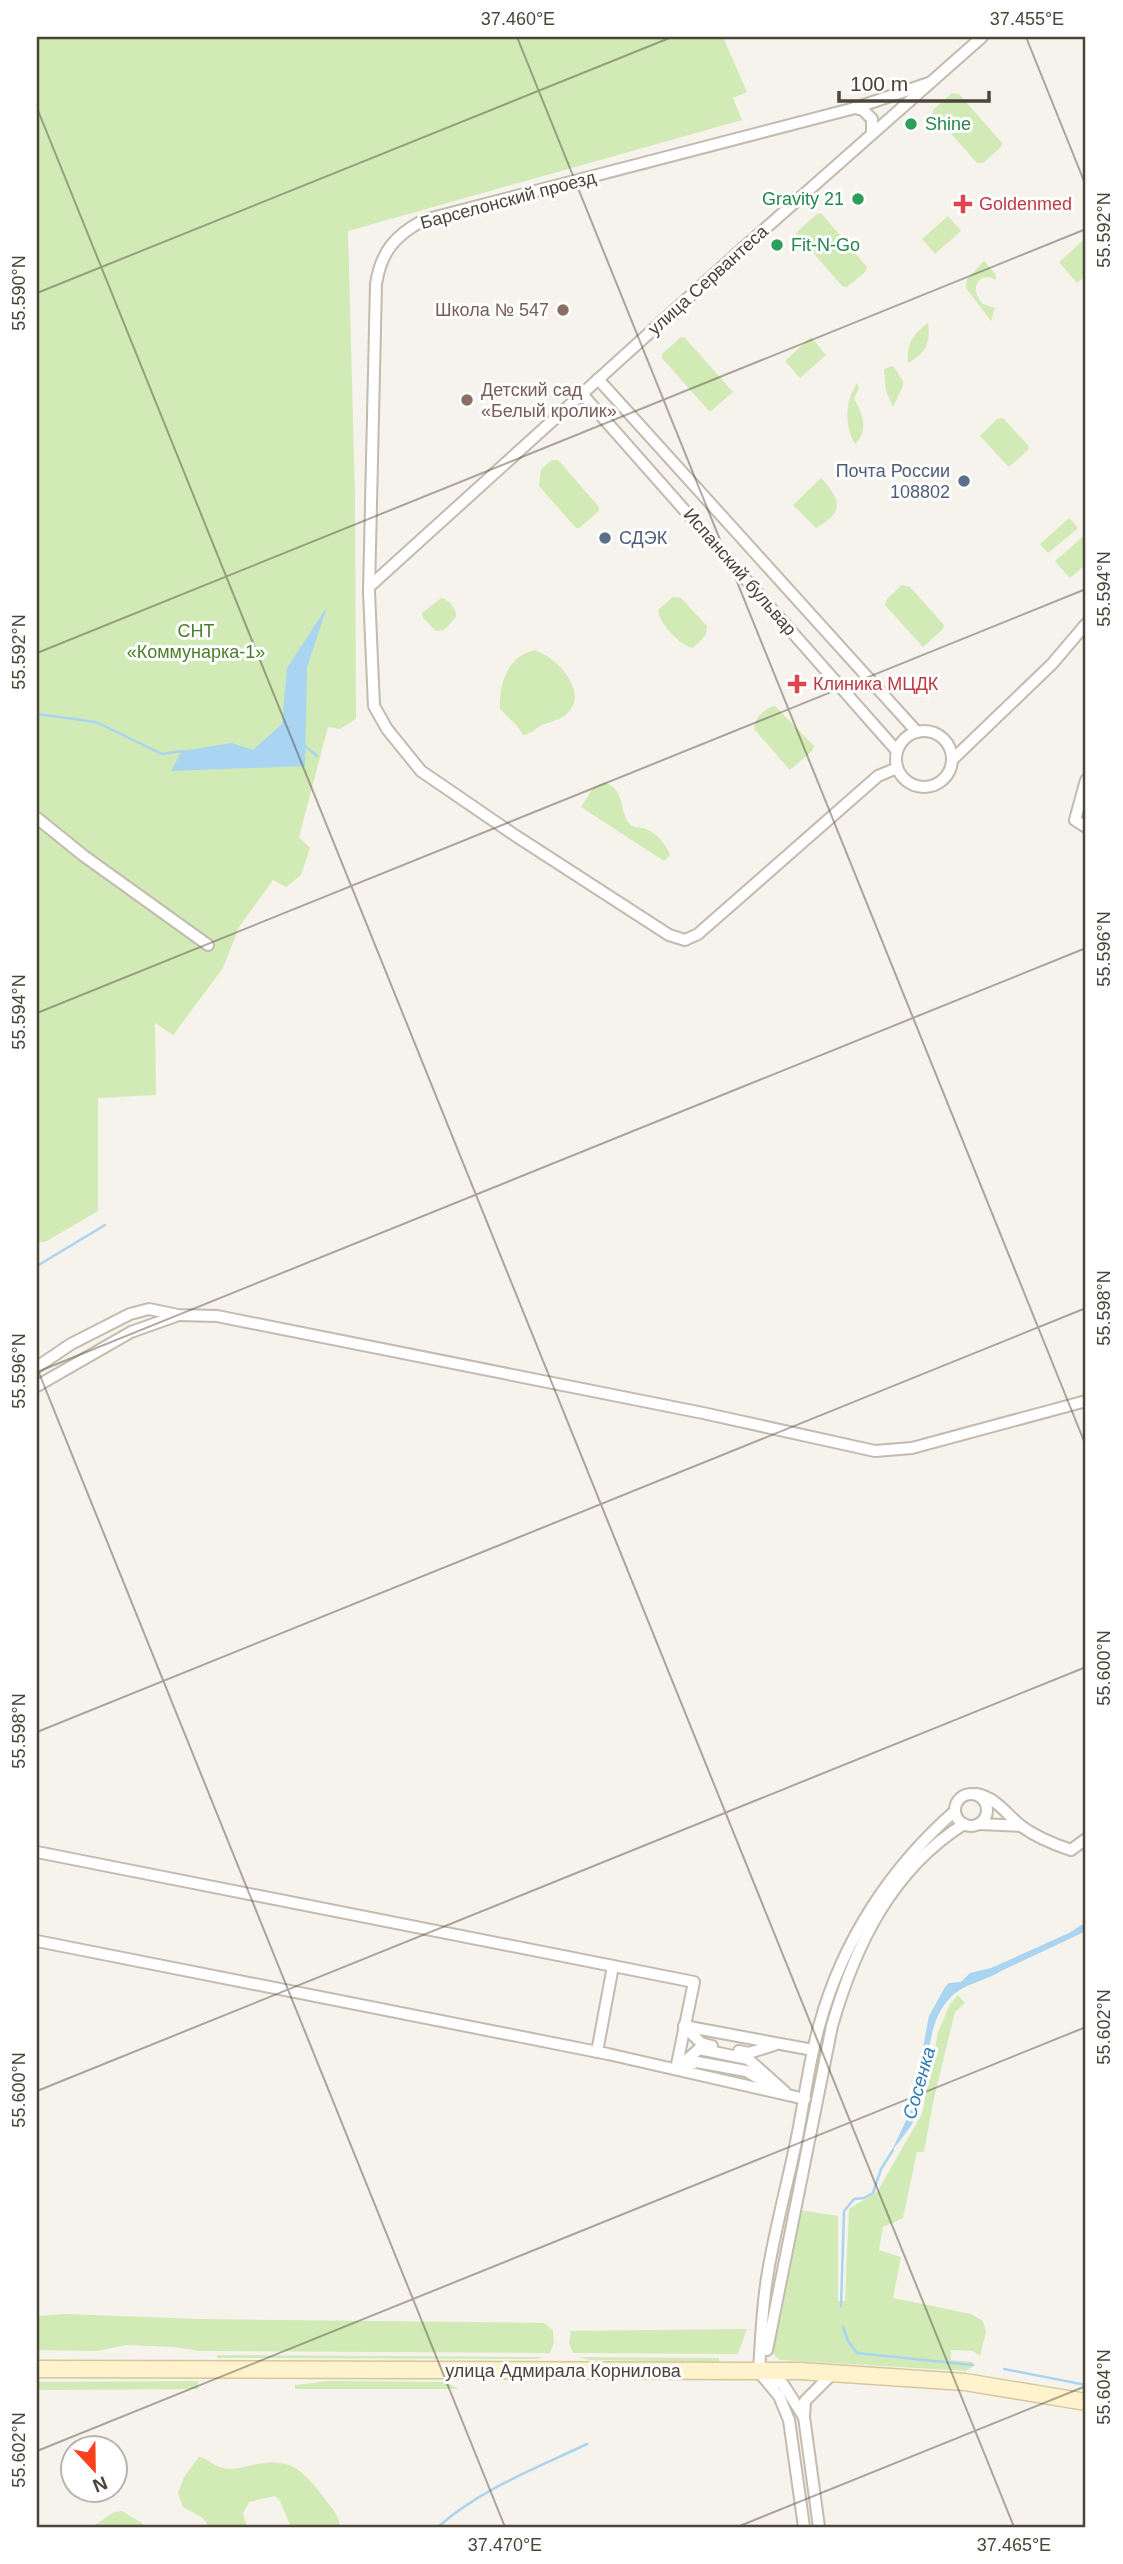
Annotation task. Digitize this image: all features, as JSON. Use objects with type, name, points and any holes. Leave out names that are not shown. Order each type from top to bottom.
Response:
[{"type":"main road","name":"улица Адмирала Корнилова","points":[[37,2369],[833,2373],[965,2382],[1086,2402]]},
{"type":"street","name":"улица Сервантеса","points":[[370,586],[872,132],[982,37]]},
{"type":"street","name":"Барселонский проезд","points":[[897,768],[878,776],[698,934],[685,940],[676,938],[516,836],[418,767],[387,729],[374,706],[370,586],[376,284],[384,253],[393,240],[424,220],[855,108],[929,83]]},
{"type":"street","points":[[855,108],[868,113],[873,125],[872,132]]},
{"type":"street","name":"Испанский бульвар","points":[[598,379],[917,732]]},
{"type":"street","name":"Испанский бульвар","points":[[582,394],[897,751]]},
{"type":"street","points":[[371,555],[379,567],[389,567]]},
{"type":"street","points":[[952,760],[947,743],[933,733],[917,732],[902,742],[897,751],[897,768],[909,783],[928,787],[937,784],[945,778],[952,760],[1052,664],[1086,624]]},
{"type":"street","points":[[1086,780],[1074,820],[1086,827]]},
{"type":"street","points":[[37,818],[208,945]]},
{"type":"street","points":[[37,1367],[71,1344],[130,1314],[149,1309],[178,1315],[217,1316],[703,1413],[875,1451],[912,1448],[1086,1401]]},
{"type":"street","points":[[37,1386],[131,1332],[178,1315]]},
{"type":"street","points":[[1021,1825],[964,1824],[955,1811],[957,1802],[961,1797],[970,1794],[987,1796],[1045,1841],[1071,1850],[1086,1839]]},
{"type":"street","points":[[976,1794],[984,1799],[988,1808],[986,1817],[979,1824]]},
{"type":"street","points":[[804,2527],[789,2420],[779,2396],[762,2372],[768,2272],[806,2099],[813,2050],[835,1976],[860,1926],[895,1872],[933,1830],[955,1811]]},
{"type":"street","points":[[762,2372],[832,2026],[846,1980],[868,1930],[902,1878],[941,1839],[964,1824]]},
{"type":"street","points":[[37,1852],[694,1982],[676,2069]]},
{"type":"street","points":[[37,1941],[597,2052],[806,2099]]},
{"type":"street","points":[[597,2052],[613,1966]]},
{"type":"street","points":[[684,2026],[704,2024],[753,2034],[778,2044],[813,2050]]},
{"type":"street","points":[[684,2026],[701,2043],[750,2053],[778,2044]]},
{"type":"street","points":[[676,2069],[698,2055],[747,2064],[787,2094]]},
{"type":"street","points":[[762,2372],[783,2384],[804,2417]]},
{"type":"street","points":[[819,2527],[804,2417],[805,2401],[833,2373]]},
{"type":"green space","name":"СНТ «Коммунарка-1»","points":[[37,37],[723,37],[747,92],[733,98],[742,120],[348,231],[355,496],[356,719],[340,729],[328,727],[299,837],[310,848],[301,875],[286,887],[273,880],[239,927],[223,968],[173,1035],[155,1023],[156,1095],[98,1098],[98,1211],[45,1242],[37,1242]]},
{"type":"green space","points":[[952,93],[959,94],[1002,143],[983,163],[977,163],[933,113]]},
{"type":"green space","points":[[821,213],[867,267],[865,272],[847,287],[842,286],[796,233]]},
{"type":"green space","points":[[948,216],[961,231],[935,254],[922,239]]},
{"type":"green space","points":[[1086,238],[1086,275],[1077,283],[1059,262]]},
{"type":"green space","points":[[984,261],[996,275],[996,280],[990,277],[982,278],[976,291],[983,304],[995,308],[991,321],[966,288],[967,279]]},
{"type":"green space","points":[[928,323],[926,347],[908,363],[908,350],[912,340]]},
{"type":"green space","points":[[681,337],[685,338],[733,392],[710,412],[662,358],[662,354]]},
{"type":"green space","points":[[811,337],[826,355],[800,378],[785,361]]},
{"type":"green space","points":[[893,366],[903,381],[903,386],[893,407],[886,391],[884,369]]},
{"type":"green space","points":[[857,383],[859,388],[854,399],[862,416],[863,428],[855,444],[847,414]]},
{"type":"green space","points":[[1003,418],[1029,446],[1009,467],[980,436],[997,419]]},
{"type":"green space","points":[[552,460],[558,460],[599,507],[599,511],[579,528],[576,528],[539,486],[541,469]]},
{"type":"green space","points":[[821,478],[833,493],[837,505],[832,517],[816,528],[793,505]]},
{"type":"green space","points":[[1069,518],[1078,528],[1048,553],[1040,544]]},
{"type":"green space","points":[[1086,534],[1086,564],[1070,578],[1055,561]]},
{"type":"green space","points":[[902,585],[910,587],[944,625],[923,647],[885,605],[887,599]]},
{"type":"green space","points":[[673,597],[681,598],[707,626],[706,635],[693,648],[676,639],[659,615],[658,610]]},
{"type":"green space","points":[[441,598],[452,605],[456,617],[444,630],[436,631],[423,618],[422,613]]},
{"type":"green space","points":[[534,650],[550,658],[566,674],[571,682],[575,701],[565,715],[523,735],[500,709],[501,690],[511,665]]},
{"type":"green space","points":[[775,706],[814,746],[812,751],[790,770],[754,729],[761,714]]},
{"type":"green space","points":[[604,782],[611,785],[618,794],[630,824],[648,830],[663,842],[670,855],[664,861],[581,807],[593,788]]},
{"type":"green space","points":[[958,1995],[965,2003],[955,2012],[924,2152],[917,2152],[903,2218],[883,2227],[879,2250],[901,2257],[893,2298],[971,2314],[983,2321],[986,2332],[980,2356],[973,2351],[951,2350],[951,2360],[973,2362],[972,2367],[966,2371],[780,2360],[774,2355],[771,2341],[781,2318],[800,2210],[838,2216],[838,2301],[845,2301],[849,2209],[877,2192],[922,2114],[938,2032],[950,2004]]},
{"type":"green space","points":[[65,2314],[198,2319],[544,2323],[553,2330],[554,2343],[550,2353],[200,2351],[127,2345],[96,2351],[37,2350],[37,2316]]},
{"type":"green space","points":[[747,2329],[738,2354],[573,2353],[569,2343],[571,2331]]},
{"type":"green space","points":[[217,2355],[544,2357],[217,2358]]},
{"type":"green space","points":[[577,2357],[719,2358],[719,2362],[590,2360]]},
{"type":"green space","points":[[198,2381],[198,2389],[37,2390],[37,2382]]},
{"type":"green space","points":[[329,2381],[446,2382],[458,2389],[295,2389],[295,2385]]},
{"type":"green space","points":[[199,2457],[224,2469],[268,2463],[294,2467],[308,2478],[330,2506],[340,2527],[291,2527],[280,2501],[275,2496],[249,2502],[243,2513],[247,2527],[209,2527],[203,2518],[183,2507],[178,2493],[184,2477]]},
{"type":"green space","points":[[122,2511],[143,2524],[142,2527],[92,2527],[114,2512]]},
{"type":"water","points":[[327,607],[307,667],[305,766],[171,771],[182,751],[232,743],[253,750],[282,724],[287,668]]},
{"type":"water","points":[[1086,1922],[1086,1929],[1082,1933],[968,1986],[950,1998],[935,2023],[918,2112],[910,2128],[891,2152],[911,2110],[929,2016],[945,1987],[949,1983],[961,1982],[970,1973],[991,1968],[1069,1933]]},
{"type":"waterway","points":[[37,714],[96,722],[162,754],[183,751]]},
{"type":"waterway","points":[[305,746],[317,756]]},
{"type":"waterway","points":[[37,1266],[105,1225]]},
{"type":"waterway","name":"Сосенка","points":[[841,2306],[844,2211],[854,2199],[873,2193],[881,2169],[893,2150]]},
{"type":"waterway","points":[[843,2327],[848,2341],[857,2353],[973,2365]]},
{"type":"waterway","points":[[1004,2369],[1086,2385]]},
{"type":"waterway","points":[[438,2527],[490,2490],[587,2444]]},
{"type":"place","name":"Shine","points":[[911,124]]},
{"type":"place","name":"Gravity 21","points":[[858,199]]},
{"type":"place","name":"Goldenmed","points":[[963,204]]},
{"type":"place","name":"Fit-N-Go","points":[[777,245]]},
{"type":"place","name":"Школа № 547","points":[[563,310]]},
{"type":"place","name":"Детский сад «Белый кролик»","points":[[467,400]]},
{"type":"place","name":"Почта России 108802","points":[[964,481]]},
{"type":"place","name":"СДЭК","points":[[605,538]]},
{"type":"place","name":"Клиника МЦДК","points":[[797,684]]}]
